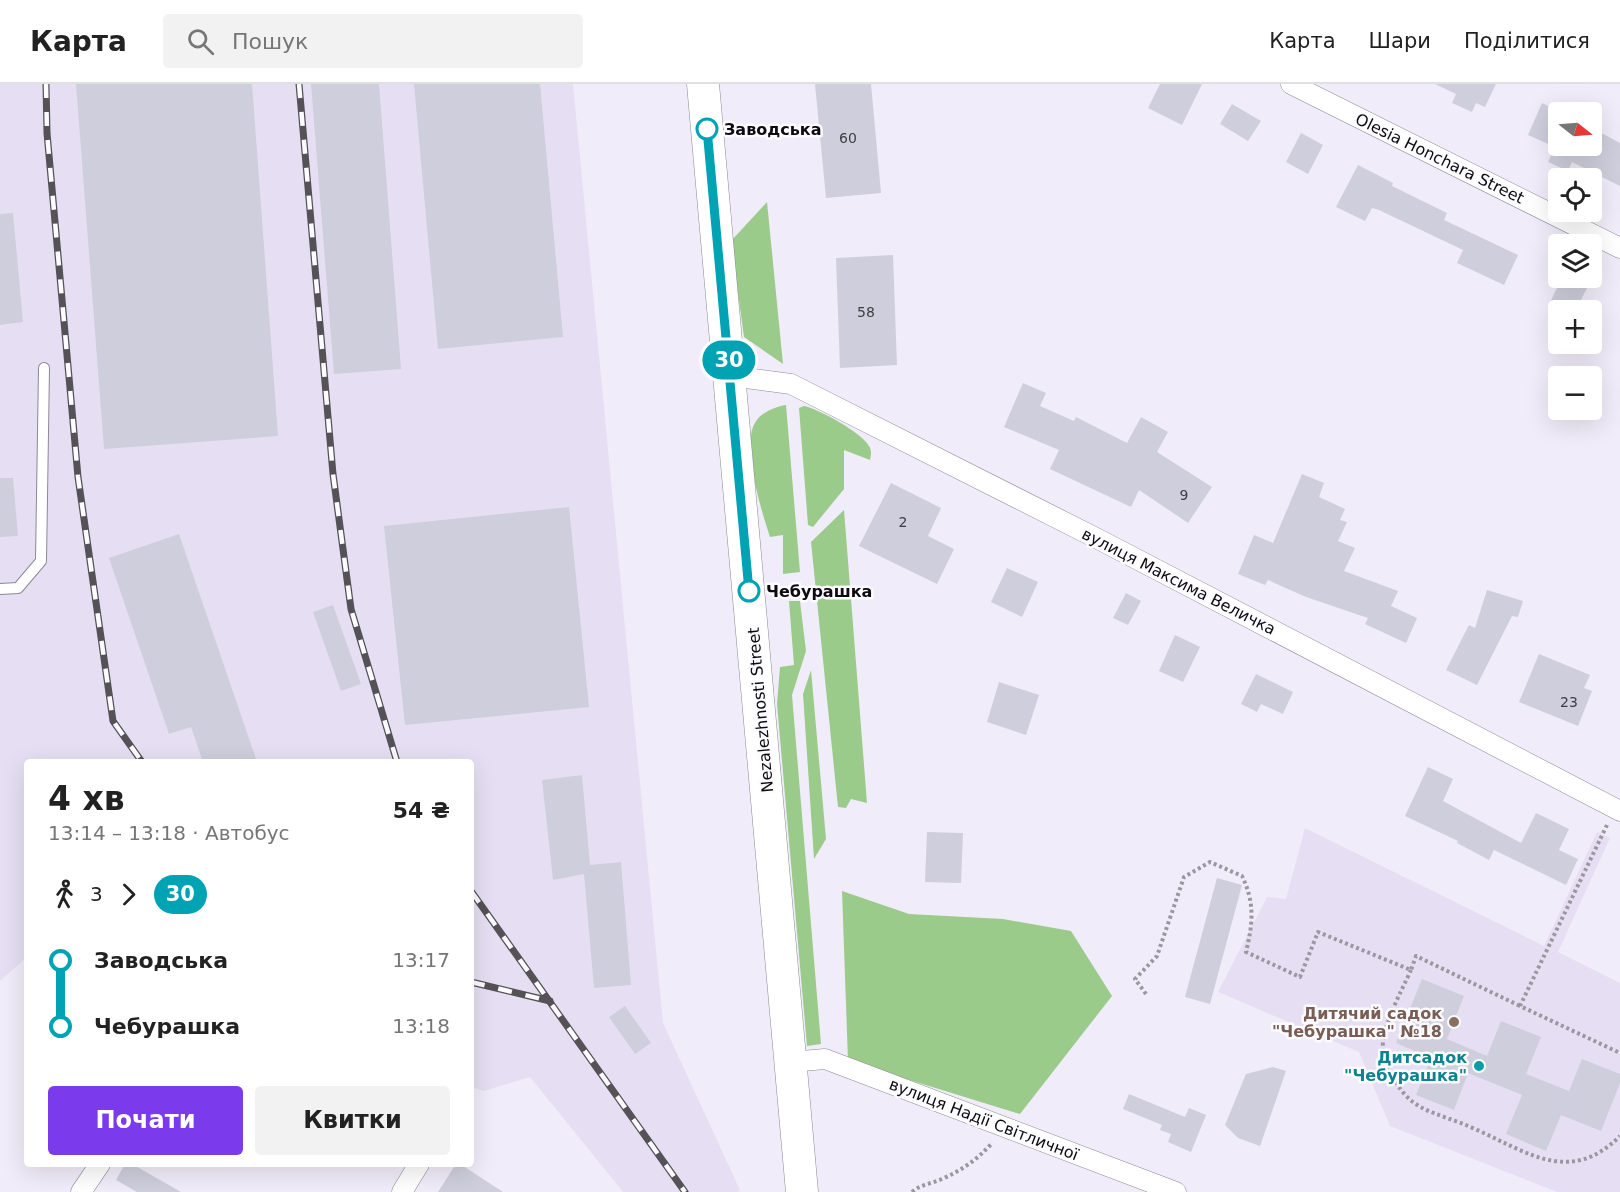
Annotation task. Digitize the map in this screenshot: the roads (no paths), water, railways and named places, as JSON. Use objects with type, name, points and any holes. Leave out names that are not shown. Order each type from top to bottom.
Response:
[{"type":"main road","name":"Nezalezhnosti Street","points":[[703,84],[802,1192]]},
{"type":"street","name":"Olesia Honchara Street","points":[[1292,84],[1620,248]]},
{"type":"street","name":"вулиця Максима Величка","points":[[730,376],[791,384],[1111,545],[1618,809]]},
{"type":"street","name":"вулиця Надії Світличної","points":[[790,1062],[825,1059],[1176,1192]]},
{"type":"street","points":[[81,1192],[98,1167]]},
{"type":"street","points":[[402,1192],[417,1167]]},
{"type":"lane","points":[[0,590],[18,588],[41,561],[44,368]]},
{"type":"railway","points":[[46,84],[47,133],[78,477],[113,721],[140,759]]},
{"type":"railway","points":[[299,84],[333,474],[351,609],[396,759]]},
{"type":"railway","points":[[474,895],[685,1192]]},
{"type":"railway","points":[[474,983],[550,1001]]},
{"type":"place","name":"Заводська","points":[[707,129]]},
{"type":"place","name":"Чебурашка","points":[[749,591]]},
{"type":"place","name":"Дитячий садок \"Чебурашка\" №18","points":[[1454,1022]]},
{"type":"place","name":"Дитсадок \"Чебурашка\"","points":[[1479,1066]]}]
